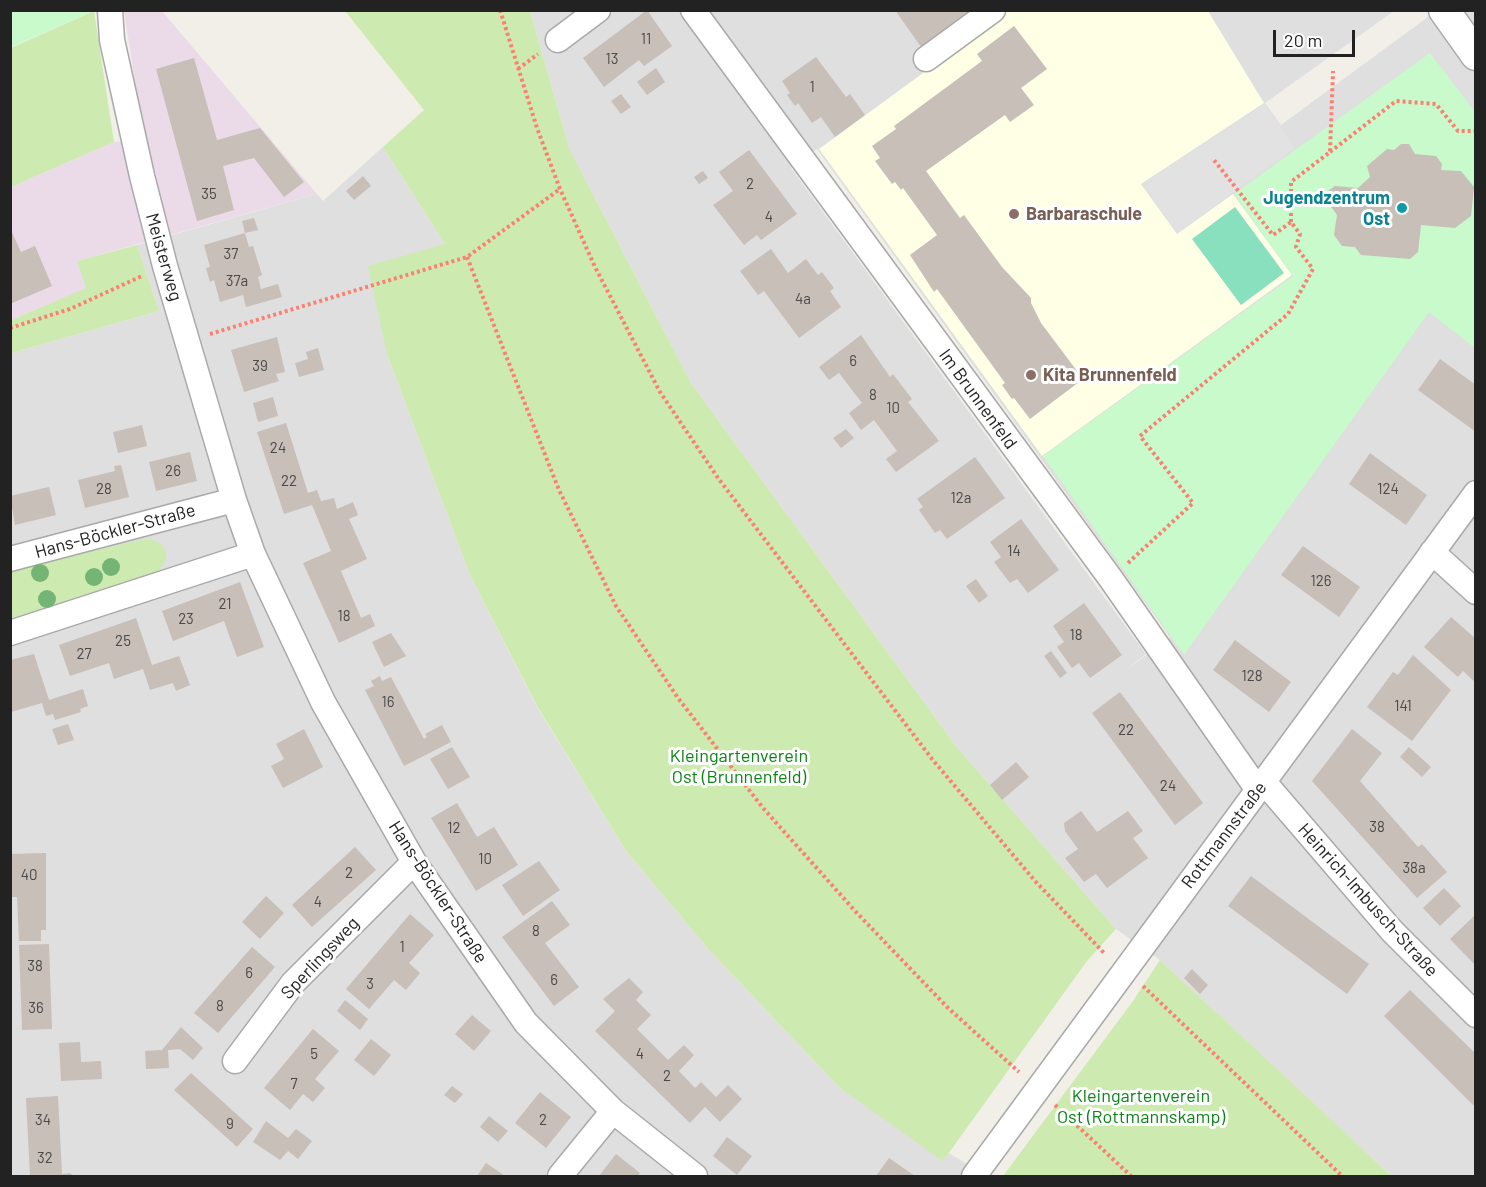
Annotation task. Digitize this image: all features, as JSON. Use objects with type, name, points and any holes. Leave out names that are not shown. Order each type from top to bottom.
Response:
[{"type":"street","name":"Meisterweg","points":[[110,10],[112,40],[139,165],[165,266],[234,500]]},
{"type":"street","points":[[558,40],[598,10]]},
{"type":"street","name":"Im Brunnenfeld","points":[[693,10],[1261,786]]},
{"type":"street","points":[[926,59],[993,10]]},
{"type":"street","points":[[1444,10],[1476,55]]},
{"type":"street","name":"Rottmannstraße","points":[[974,1176],[1123,970],[1476,494]]},
{"type":"street","name":"Hans-Böckler-Straße","points":[[10,559],[234,500],[253,554],[323,702],[414,862],[526,1023],[613,1111],[695,1176]]},
{"type":"street","points":[[1432,552],[1476,592]]},
{"type":"street","points":[[10,633],[253,554]]},
{"type":"street","name":"Heinrich-Imbusch-Straße","points":[[1261,786],[1392,931],[1476,1015]]},
{"type":"street","name":"Sperlingsweg","points":[[235,1060],[293,983],[414,862]]},
{"type":"street","points":[[560,1176],[613,1111]]},
{"type":"path","points":[[500,10],[537,128],[560,189],[638,352],[660,392],[718,478],[932,759],[1035,881],[1123,970],[1342,1176]]},
{"type":"path","points":[[1330,152],[1333,71]]},
{"type":"path","points":[[1111,579],[1193,503],[1140,436],[1288,314],[1313,269],[1296,247],[1300,234],[1291,222],[1291,182],[1396,101],[1436,104],[1458,131],[1476,130]]},
{"type":"path","points":[[1214,160],[1273,235],[1291,222]]},
{"type":"path","points":[[188,341],[467,257],[560,189]]},
{"type":"path","points":[[467,257],[559,490],[616,606],[678,698],[763,808],[856,912],[948,1008],[1131,1176]]},
{"type":"path","points":[[10,328],[70,309],[165,266]]},
{"type":"shaded area","points":[[610,10],[1394,11],[1265,103],[1281,125],[1436,11],[1475,11],[1475,1176],[1391,1176],[1160,960],[1116,929],[956,746],[691,383],[569,148],[530,11],[583,11],[566,44]],"holes":[[[817,149],[1170,637],[1121,674],[1146,654],[791,168]]]},
{"type":"shaded area","points":[[124,11],[162,11],[317,194],[77,261],[87,288],[11,320],[11,187],[114,142],[144,139]]},
{"type":"shaded area","name":"Barbaraschule","points":[[1008,11],[1208,11],[1264,103],[1141,184],[1177,234],[1233,194],[1292,275],[1042,456],[819,149]]},
{"type":"shaded area","points":[[1265,104],[1295,148],[1177,233],[1142,184]]},
{"type":"shaded area","points":[[383,147],[445,244],[387,354],[470,575],[537,707],[626,851],[710,951],[840,1088],[987,1176],[11,1176],[11,353],[159,311],[137,245],[317,194],[323,201]]},
{"type":"green space","points":[[11,10],[94,10],[94,11],[11,47]]},
{"type":"green space","points":[[94,11],[114,142],[11,187],[11,48]]},
{"type":"green space","name":"Kleingartenverein Ost (Brunnenfeld)","points":[[345,11],[530,11],[569,148],[691,383],[956,746],[1116,929],[1087,961],[943,1161],[840,1088],[710,951],[626,851],[537,706],[470,575],[387,354],[368,266],[445,244],[383,147],[424,110]]},
{"type":"green space","points":[[1430,53],[1475,112],[1475,348],[1429,312],[1184,655],[1043,456],[1293,276],[1234,194]]},
{"type":"green space","points":[[1235,207],[1284,273],[1241,305],[1192,239]]},
{"type":"green space","points":[[137,245],[159,311],[11,353],[11,320],[86,288],[77,261]]},
{"type":"green space","points":[[149,538],[163,545],[166,552],[166,560],[158,572],[11,621],[10,570]]},
{"type":"green space","name":"Kleingartenverein Ost (Rottmannskamp)","points":[[1160,960],[1391,1176],[1003,1176],[1133,1001]]},
{"type":"building","points":[[647,10],[672,46],[644,66],[639,60],[604,87],[583,58]]},
{"type":"building","points":[[895,10],[986,10],[926,54]]},
{"type":"building","points":[[1014,26],[1047,69],[1021,88],[1034,105],[1010,122],[1005,115],[926,171],[960,218],[964,215],[1002,267],[1031,298],[1031,303],[1041,323],[1083,379],[1030,419],[1014,398],[1012,399],[1002,385],[1005,383],[937,289],[934,292],[910,255],[937,235],[903,188],[901,190],[895,182],[892,184],[875,161],[880,158],[872,146],[896,129],[894,126],[982,61],[977,54]]},
{"type":"building","points":[[816,57],[846,97],[850,94],[865,115],[835,137],[821,117],[812,123],[798,103],[795,106],[787,95],[790,93],[782,81]]},
{"type":"building","points":[[194,58],[217,140],[260,128],[304,182],[284,197],[254,158],[223,166],[234,210],[197,221],[156,69]]},
{"type":"building","points":[[656,68],[665,82],[647,95],[637,82]]},
{"type":"building","points":[[621,94],[631,107],[621,114],[611,101]]},
{"type":"building","name":"Jugendzentrum Ost","points":[[1401,144],[1409,144],[1415,154],[1436,156],[1442,164],[1441,170],[1461,171],[1474,187],[1471,216],[1455,228],[1421,225],[1418,252],[1410,259],[1361,255],[1355,247],[1342,246],[1334,235],[1337,215],[1326,200],[1327,192],[1335,186],[1358,188],[1370,177],[1367,166],[1387,149],[1394,150]]},
{"type":"building","points":[[749,150],[797,214],[761,240],[757,235],[744,245],[713,205],[733,191],[719,172]]},
{"type":"building","points":[[703,171],[708,178],[699,184],[694,177]]},
{"type":"building","points":[[363,176],[371,186],[354,200],[346,191]]},
{"type":"building","points":[[254,218],[258,230],[245,233],[242,221]]},
{"type":"building","points":[[10,228],[21,252],[35,246],[52,286],[10,304]]},
{"type":"building","points":[[245,233],[249,247],[253,246],[262,275],[258,277],[261,289],[278,284],[282,297],[246,307],[243,295],[220,302],[214,280],[210,282],[206,268],[210,267],[204,245]]},
{"type":"building","points":[[771,249],[788,273],[806,259],[818,275],[822,272],[834,288],[830,291],[841,307],[799,338],[764,291],[758,295],[740,271]]},
{"type":"building","points":[[861,335],[890,377],[893,374],[912,399],[908,402],[939,441],[896,472],[886,459],[897,451],[874,420],[861,430],[849,413],[862,403],[839,373],[829,380],[819,367]]},
{"type":"building","points":[[277,337],[285,372],[276,374],[279,381],[244,392],[231,350]]},
{"type":"building","points":[[318,348],[324,370],[299,377],[295,363],[308,359],[306,352]]},
{"type":"building","points":[[1440,359],[1476,385],[1476,432],[1418,390]]},
{"type":"building","points":[[273,397],[278,416],[258,422],[253,403]]},
{"type":"building","points":[[286,423],[308,493],[317,490],[321,501],[334,498],[337,509],[353,502],[358,515],[349,519],[367,559],[341,571],[361,618],[370,614],[375,626],[339,643],[303,563],[331,551],[312,505],[284,514],[257,432]]},
{"type":"building","points":[[142,425],[147,446],[118,453],[113,432]]},
{"type":"building","points":[[846,429],[854,438],[841,448],[833,438]]},
{"type":"building","points":[[190,452],[197,481],[156,491],[149,462]]},
{"type":"building","points":[[1370,453],[1427,495],[1406,525],[1349,484]]},
{"type":"building","points":[[975,457],[1005,498],[947,539],[940,530],[935,533],[919,510],[923,507],[917,499]]},
{"type":"building","points":[[121,465],[129,497],[85,508],[78,480],[115,471],[114,466]]},
{"type":"building","points":[[49,487],[56,515],[15,525],[10,496]]},
{"type":"building","points":[[1021,519],[1059,570],[1028,593],[1017,579],[1010,583],[994,562],[1001,557],[990,542]]},
{"type":"building","points":[[1303,546],[1360,587],[1339,617],[1281,575]]},
{"type":"building","points":[[976,579],[988,596],[979,603],[966,586]]},
{"type":"building","points":[[240,582],[264,647],[237,657],[224,621],[173,641],[162,611]]},
{"type":"building","points":[[1084,603],[1122,655],[1090,678],[1079,663],[1072,668],[1057,647],[1064,642],[1053,626]]},
{"type":"building","points":[[1451,617],[1476,639],[1476,683],[1463,671],[1458,677],[1424,647]]},
{"type":"building","points":[[136,618],[152,665],[179,656],[190,685],[176,691],[173,683],[150,690],[143,669],[114,679],[109,663],[70,676],[59,645]]},
{"type":"building","points":[[391,633],[406,656],[384,667],[372,642]]},
{"type":"building","points":[[1235,640],[1291,682],[1269,712],[1213,670]]},
{"type":"building","points":[[1051,651],[1067,673],[1060,678],[1044,656]]},
{"type":"building","points":[[34,654],[49,700],[83,689],[88,706],[80,709],[81,712],[55,720],[53,714],[46,716],[42,703],[11,712],[10,660]]},
{"type":"building","points":[[1413,655],[1451,690],[1412,741],[1367,707],[1393,672],[1398,675]]},
{"type":"building","points":[[380,676],[382,681],[391,677],[424,739],[427,737],[425,734],[442,725],[451,742],[404,766],[365,690],[374,686],[371,681]]},
{"type":"building","points":[[1120,692],[1203,803],[1175,825],[1092,713]]},
{"type":"building","points":[[68,724],[74,740],[58,745],[52,729]]},
{"type":"building","points":[[304,729],[323,767],[283,788],[271,766],[284,759],[276,744]]},
{"type":"building","points":[[1352,729],[1382,753],[1360,781],[1418,847],[1422,844],[1447,872],[1417,898],[1312,781]]},
{"type":"building","points":[[452,747],[470,777],[448,789],[430,759]]},
{"type":"building","points":[[1409,747],[1431,767],[1422,777],[1400,757]]},
{"type":"building","points":[[1016,762],[1029,777],[1002,800],[990,785]]},
{"type":"building","points":[[457,803],[477,837],[494,827],[518,865],[476,891],[431,818]]},
{"type":"building","points":[[1081,811],[1097,832],[1128,811],[1143,831],[1133,838],[1148,858],[1107,888],[1096,874],[1084,882],[1065,858],[1078,849],[1065,831],[1064,823]]},
{"type":"building","points":[[355,847],[376,870],[312,927],[292,905]]},
{"type":"building","points":[[46,853],[46,930],[41,930],[41,941],[19,941],[17,897],[10,897],[10,854]]},
{"type":"building","points":[[539,861],[560,890],[523,916],[502,885]]},
{"type":"building","points":[[1251,876],[1369,964],[1347,994],[1228,906]]},
{"type":"building","points":[[1444,888],[1461,906],[1440,926],[1423,908]]},
{"type":"building","points":[[266,896],[284,913],[260,939],[242,922]]},
{"type":"building","points":[[552,901],[570,925],[545,943],[579,987],[554,1006],[502,937]]},
{"type":"building","points":[[410,914],[434,935],[409,963],[420,973],[406,990],[394,980],[369,1009],[346,989]]},
{"type":"building","points":[[1476,914],[1476,966],[1450,939]]},
{"type":"building","points":[[49,944],[52,1029],[22,1030],[19,945]]},
{"type":"building","points":[[252,947],[275,967],[218,1033],[194,1013]]},
{"type":"building","points":[[1192,969],[1208,985],[1200,994],[1184,978]]},
{"type":"building","points":[[629,978],[643,992],[636,1000],[651,1015],[637,1029],[668,1060],[684,1045],[694,1055],[679,1071],[695,1088],[701,1082],[716,1097],[728,1085],[742,1099],[720,1122],[705,1107],[690,1123],[595,1031],[615,1011],[603,999]]},
{"type":"building","points":[[1410,990],[1476,1054],[1476,1102],[1473,1105],[1384,1016]]},
{"type":"building","points":[[345,1000],[368,1019],[360,1030],[337,1011]]},
{"type":"building","points":[[472,1015],[491,1031],[474,1051],[455,1034]]},
{"type":"building","points":[[181,1027],[203,1048],[193,1060],[180,1049],[168,1050],[169,1068],[146,1069],[145,1051],[162,1050]]},
{"type":"building","points":[[313,1029],[339,1051],[315,1079],[325,1088],[313,1102],[303,1094],[290,1110],[264,1088]]},
{"type":"building","points":[[371,1039],[391,1055],[374,1076],[354,1060]]},
{"type":"building","points":[[80,1042],[81,1062],[101,1061],[102,1079],[61,1081],[59,1043]]},
{"type":"building","points":[[191,1073],[253,1129],[237,1147],[174,1090]]},
{"type":"building","points":[[452,1086],[463,1094],[455,1103],[444,1095]]},
{"type":"building","points":[[540,1092],[571,1117],[546,1148],[515,1123]]},
{"type":"building","points":[[58,1096],[62,1174],[70,1173],[74,1176],[30,1176],[26,1098]]},
{"type":"building","points":[[489,1116],[508,1131],[498,1142],[480,1127]]},
{"type":"building","points":[[266,1121],[288,1138],[296,1129],[312,1141],[298,1159],[288,1151],[280,1160],[253,1142]]},
{"type":"building","points":[[727,1137],[752,1156],[737,1175],[713,1156]]},
{"type":"building","points":[[616,1154],[640,1173],[638,1176],[599,1176]]},
{"type":"building","points":[[889,1158],[915,1176],[876,1176]]},
{"type":"building","points":[[486,1163],[505,1176],[477,1176]]},
{"type":"place","name":"Jugendzentrum Ost","points":[[1402,208]]},
{"type":"place","name":"Barbaraschule","points":[[1014,214]]},
{"type":"place","name":"Kita Brunnenfeld","points":[[1031,375]]}]
